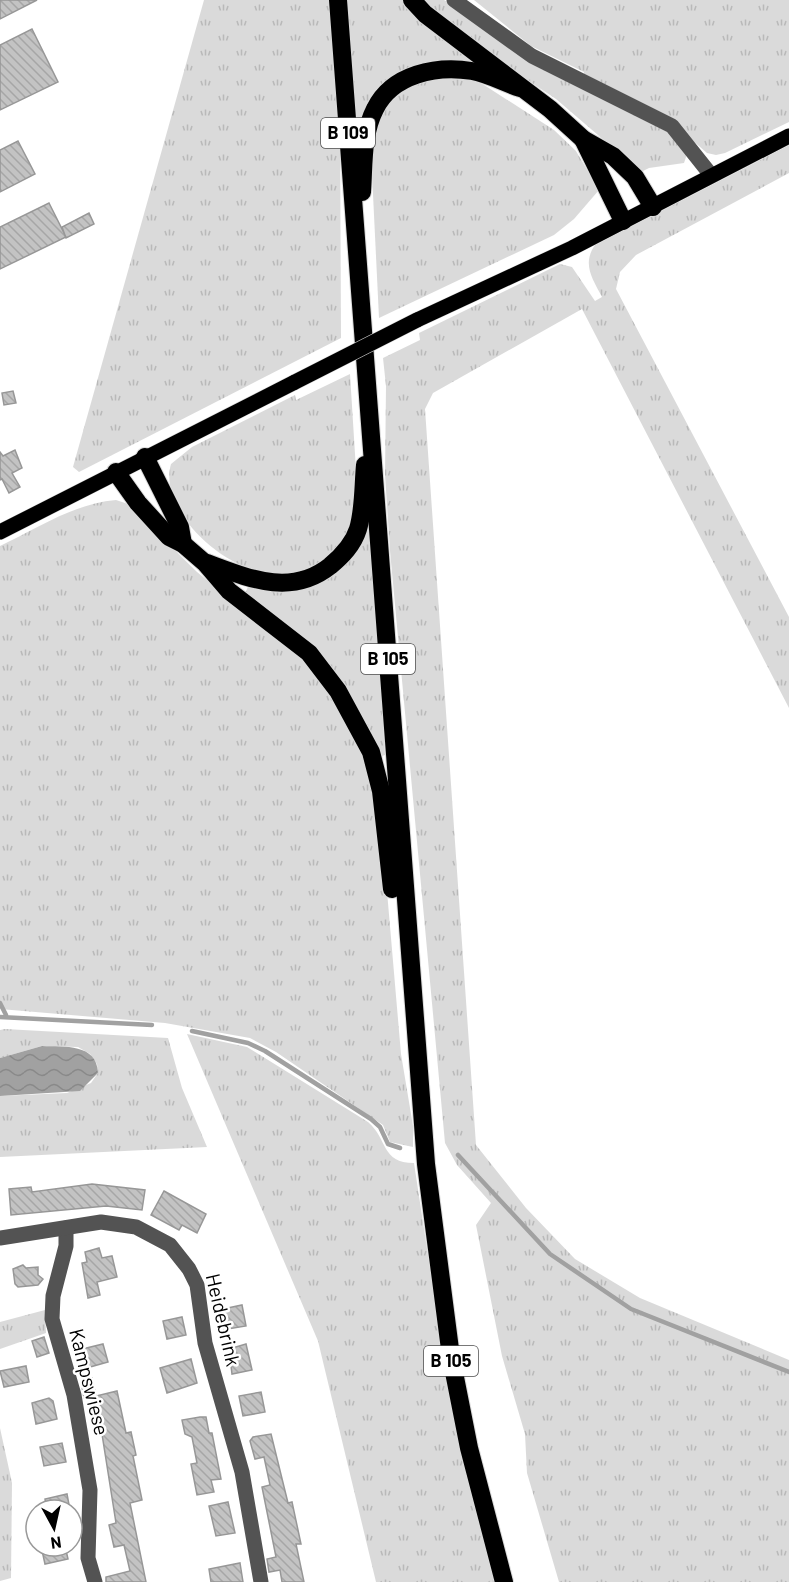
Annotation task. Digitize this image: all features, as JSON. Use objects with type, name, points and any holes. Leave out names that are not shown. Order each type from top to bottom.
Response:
[{"type":"highway","name":"B 109","points":[[338,0],[369,398]]},
{"type":"highway","points":[[412,0],[425,14],[550,110],[583,139],[613,156],[635,177],[653,207]]},
{"type":"highway","points":[[358,266],[365,141],[375,108],[391,88],[411,75],[440,69],[472,71],[520,88]]},
{"type":"highway","points":[[583,139],[623,221]]},
{"type":"highway","points":[[205,562],[260,582],[276,584],[308,579],[338,560],[357,531],[362,511],[369,398]]},
{"type":"highway","name":"B 105","points":[[369,398],[406,920],[426,1164],[451,1357],[469,1448],[504,1582]]},
{"type":"highway","points":[[145,457],[180,527],[183,544]]},
{"type":"highway","points":[[116,472],[138,503],[169,537],[183,544],[205,562],[230,591],[309,653],[338,691],[371,752],[381,791],[392,893],[406,920]]},
{"type":"main road","points":[[0,532],[417,320],[653,207],[789,136]]},
{"type":"street","points":[[454,0],[532,56],[672,126],[684,137],[711,175]]},
{"type":"street","name":"Heidebrink","points":[[0,1238],[101,1222],[136,1227],[170,1245],[189,1269],[197,1286],[205,1343],[242,1472],[261,1582]]},
{"type":"street","name":"Kampswiese","points":[[66,1228],[66,1246],[53,1296],[52,1319],[74,1395],[90,1490],[88,1558],[95,1582]]},
{"type":"green space","points":[[204,0],[330,0],[340,129],[341,338],[79,472],[73,467]]},
{"type":"green space","points":[[347,0],[405,0],[494,72],[420,66],[358,140]]},
{"type":"green space","points":[[420,0],[444,0],[671,128],[687,154],[684,163],[649,168],[641,172],[556,99],[473,44]]},
{"type":"green space","points":[[474,0],[789,0],[789,122],[725,153],[716,155],[707,153],[677,127],[583,79],[584,72],[531,46]]},
{"type":"green space","points":[[441,75],[478,81],[554,130],[576,151],[599,190],[574,219],[554,235],[379,318],[371,153],[374,135],[383,109],[390,100],[411,86]]},
{"type":"green space","points":[[789,145],[789,173],[636,255],[620,272],[616,289],[789,617],[789,708],[582,309],[433,393],[425,409],[476,1145],[526,1208],[575,1259],[640,1298],[789,1360],[789,1582],[559,1582],[527,1473],[525,1434],[502,1356],[476,1225],[491,1203],[457,1165],[445,1143],[390,551],[385,475],[386,386],[383,358],[420,340],[419,333],[560,264],[572,267],[595,301],[602,297],[589,265],[589,258],[595,245]]},
{"type":"green space","points":[[350,374],[358,502],[339,547],[311,570],[278,576],[244,567],[212,547],[187,521],[172,492],[171,464],[192,447],[295,395],[296,400]]},
{"type":"green space","points":[[116,500],[128,504],[197,572],[305,660],[342,709],[371,774],[380,810],[401,1054],[413,1126],[413,1147],[390,1142],[383,1125],[276,1052],[250,1038],[165,1023],[0,1009],[0,546],[71,511]]},
{"type":"green space","points":[[368,530],[371,534],[385,755],[379,757],[367,728],[245,593],[248,587],[283,591]]},
{"type":"green space","points":[[0,1030],[168,1038],[182,1088],[207,1147],[0,1157],[0,1096],[67,1093],[91,1083],[98,1073],[97,1064],[90,1054],[78,1047],[42,1046],[0,1058]]},
{"type":"green space","points":[[187,1034],[247,1047],[368,1122],[390,1155],[403,1162],[414,1163],[451,1407],[494,1582],[376,1582],[318,1341]]},
{"type":"green space","points":[[45,1310],[46,1333],[0,1349],[0,1322]]},
{"type":"green space","points":[[0,1428],[12,1483],[11,1578],[0,1581]]},
{"type":"water","points":[[42,1046],[69,1047],[86,1052],[96,1063],[98,1073],[80,1091],[0,1096],[0,1058]]},
{"type":"building","points":[[0,0],[37,0],[0,19]]},
{"type":"building","points":[[32,29],[58,82],[0,110],[0,45]]},
{"type":"building","points":[[18,141],[35,174],[0,192],[0,150]]},
{"type":"building","points":[[49,203],[66,237],[0,269],[0,227]]},
{"type":"building","points":[[89,213],[94,224],[66,238],[62,227]]},
{"type":"building","points":[[13,391],[16,403],[4,405],[2,393]]},
{"type":"building","points":[[15,450],[22,468],[12,473],[20,487],[9,493],[2,479],[0,480],[0,452],[3,456]]},
{"type":"building","points":[[92,1184],[145,1190],[142,1210],[106,1206],[11,1215],[9,1189],[31,1187],[32,1192]]},
{"type":"building","points":[[164,1191],[206,1214],[197,1233],[182,1225],[179,1230],[151,1215]]},
{"type":"building","points":[[99,1248],[102,1258],[112,1256],[117,1277],[97,1282],[100,1295],[88,1298],[82,1263],[87,1262],[85,1252]]},
{"type":"building","points":[[23,1265],[26,1268],[38,1267],[38,1275],[43,1279],[38,1285],[18,1287],[15,1284],[13,1269]]},
{"type":"building","points":[[242,1305],[246,1326],[222,1330],[218,1310]]},
{"type":"building","points":[[182,1317],[186,1335],[167,1339],[163,1321]]},
{"type":"building","points":[[44,1337],[49,1353],[37,1357],[32,1341]]},
{"type":"building","points":[[103,1344],[108,1362],[83,1369],[78,1350]]},
{"type":"building","points":[[246,1344],[252,1370],[232,1374],[229,1349]]},
{"type":"building","points":[[191,1359],[197,1383],[167,1393],[160,1368]]},
{"type":"building","points":[[26,1366],[29,1382],[4,1387],[0,1371]]},
{"type":"building","points":[[92,1378],[96,1395],[84,1398],[81,1381]]},
{"type":"building","points":[[117,1391],[126,1433],[131,1432],[136,1455],[133,1456],[142,1500],[130,1503],[146,1582],[106,1582],[106,1577],[130,1571],[124,1545],[114,1547],[109,1525],[116,1523],[96,1396]]},
{"type":"building","points":[[261,1392],[265,1412],[243,1416],[239,1396]]},
{"type":"building","points":[[49,1398],[53,1401],[57,1419],[36,1424],[32,1403]]},
{"type":"building","points":[[206,1417],[209,1433],[212,1433],[221,1479],[211,1480],[214,1492],[197,1495],[191,1464],[197,1463],[192,1437],[185,1434],[182,1420]]},
{"type":"building","points":[[271,1434],[288,1503],[292,1502],[301,1544],[296,1544],[304,1582],[282,1582],[280,1570],[269,1572],[267,1559],[276,1557],[262,1487],[270,1485],[264,1457],[255,1459],[250,1441],[253,1437]]},
{"type":"building","points":[[62,1443],[66,1462],[44,1466],[40,1447]]},
{"type":"building","points":[[67,1494],[68,1498],[49,1498]]},
{"type":"building","points":[[228,1502],[235,1533],[216,1536],[209,1506]]},
{"type":"building","points":[[44,1558],[68,1558],[68,1559],[45,1564]]},
{"type":"building","points":[[240,1563],[243,1582],[211,1582],[209,1569]]},
{"type":"waterway","points":[[0,1003],[6,1015]]},
{"type":"waterway","points":[[0,1017],[152,1025]]},
{"type":"waterway","points":[[192,1031],[248,1043],[265,1051],[371,1119],[380,1127],[388,1144],[400,1148]]},
{"type":"waterway","points":[[458,1155],[550,1254],[631,1309],[789,1372]]}]
